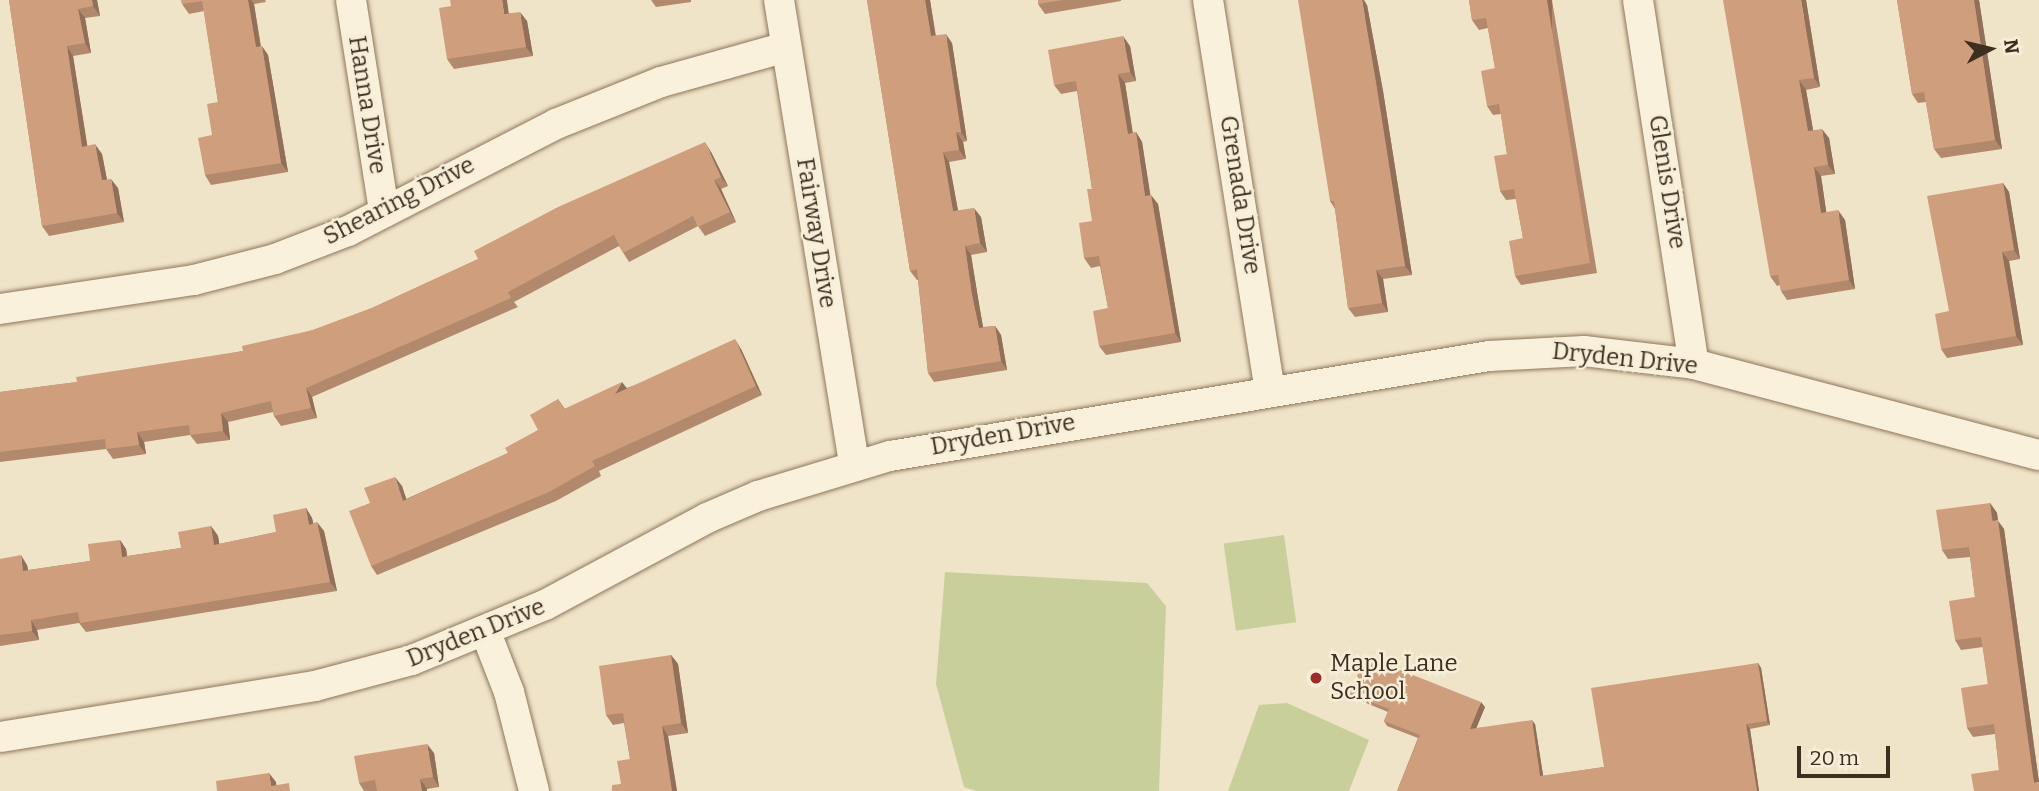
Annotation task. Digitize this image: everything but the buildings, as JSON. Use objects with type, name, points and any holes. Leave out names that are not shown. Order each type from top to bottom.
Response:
[{"type":"street","name":"Hanna Drive","points":[[351,0],[384,211]]},
{"type":"street","name":"Fairway Drive","points":[[779,0],[854,465]]},
{"type":"street","name":"Grenada Drive","points":[[1208,0],[1270,391]]},
{"type":"street","name":"Glenis Drive","points":[[1637,0],[1694,364]]},
{"type":"street","name":"Shearing Drive","points":[[0,309],[238,270],[312,246],[479,160],[622,97],[786,47]]},
{"type":"street","name":"Dryden Drive","points":[[0,737],[315,686],[370,673],[486,633],[707,518],[854,465],[964,441],[1542,350],[1594,351],[1694,364],[2039,455]]},
{"type":"street","points":[[486,633],[509,692],[534,791]]},
{"type":"green space","points":[[1284,535],[1296,622],[1236,631],[1224,543]]},
{"type":"green space","points":[[945,572],[1147,583],[1166,606],[1159,791],[976,791],[964,787],[936,684]]},
{"type":"green space","points":[[1287,703],[1369,740],[1349,791],[1228,791],[1259,705]]},
{"type":"place","name":"Maple Lane School","points":[[1316,678]]}]
